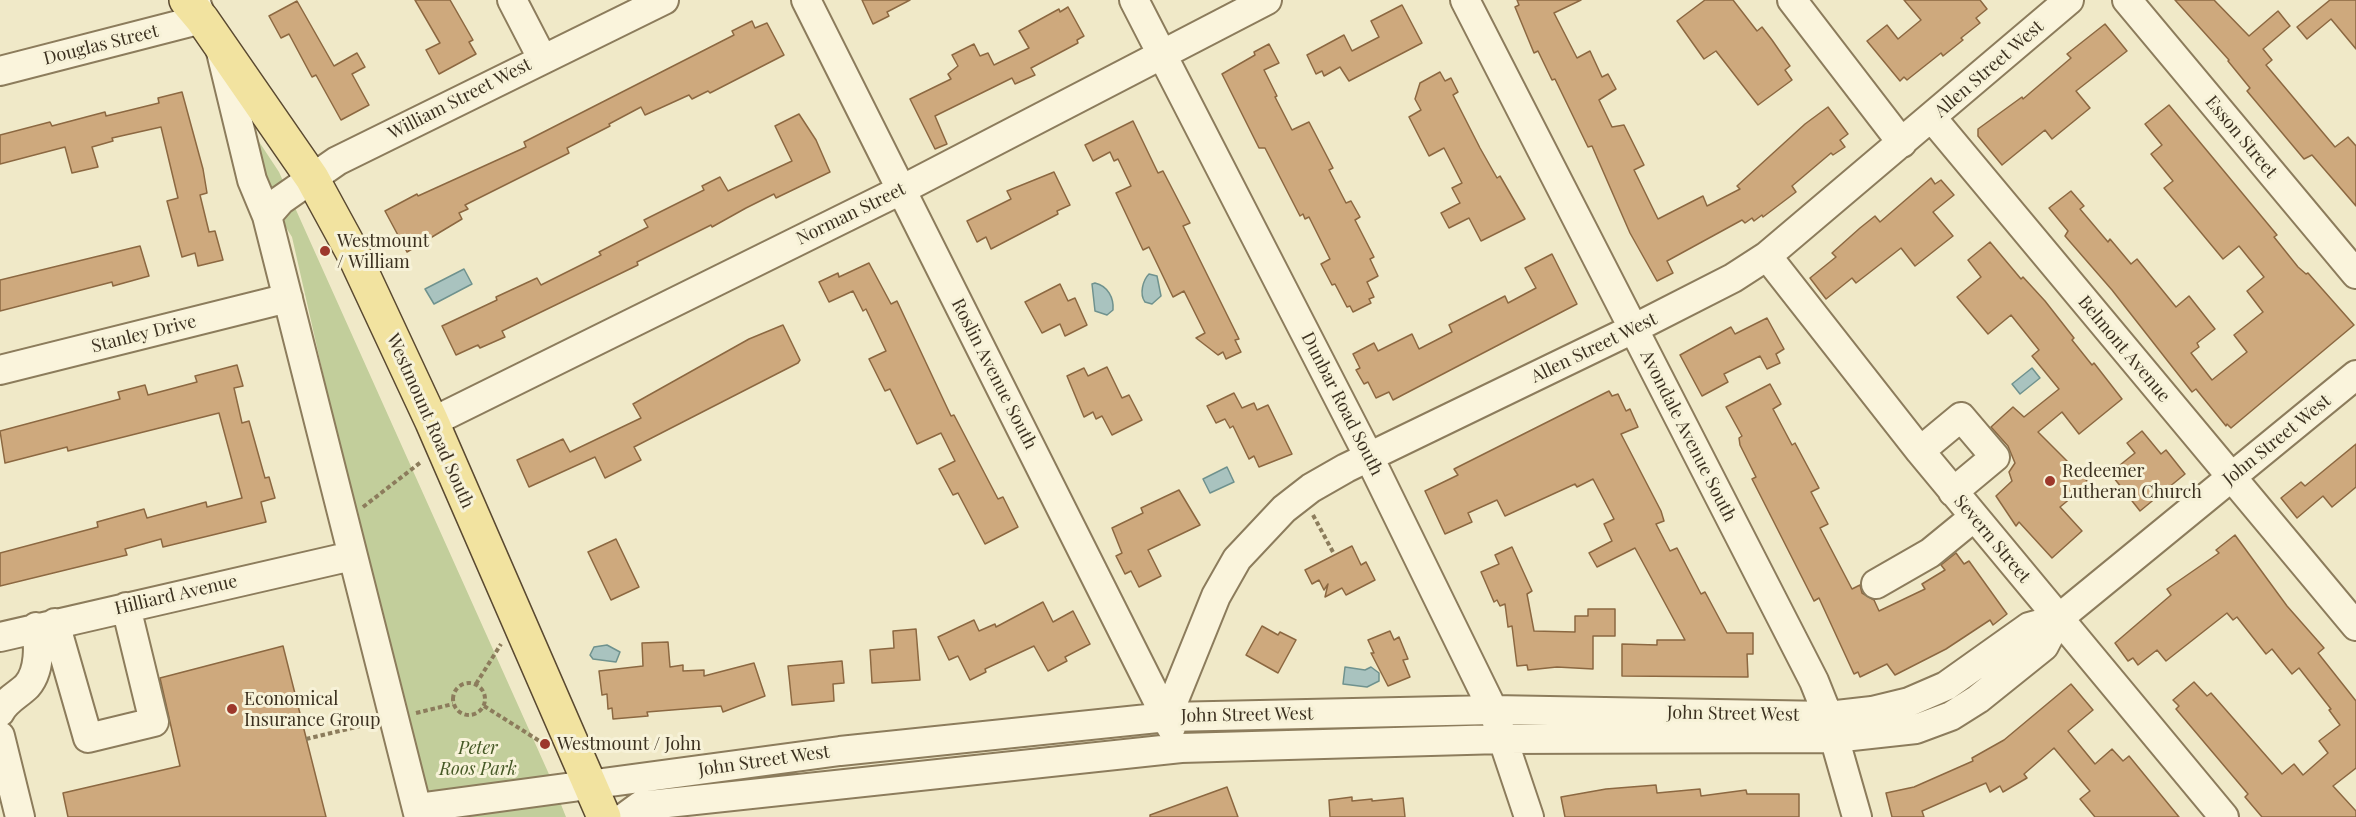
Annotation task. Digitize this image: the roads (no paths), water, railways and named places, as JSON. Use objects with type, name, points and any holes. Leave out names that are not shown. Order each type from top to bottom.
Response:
[{"type":"main road","name":"Westmount Road South","points":[[200,16],[312,178],[354,255],[437,434],[604,817]]},
{"type":"street","points":[[512,0],[542,58]]},
{"type":"street","name":"William Street West","points":[[267,216],[281,200],[337,161],[542,58],[664,0]]},
{"type":"street","name":"Roslin Avenue South","points":[[806,0],[1181,748]]},
{"type":"street","name":"Dunbar Road South","points":[[1134,0],[1370,457],[1493,710],[1529,817]]},
{"type":"street","name":"Norman Street","points":[[437,434],[901,190],[1162,57],[1267,0]]},
{"type":"street","name":"Avondale Avenue South","points":[[1465,0],[1814,681],[1831,727],[1857,817]]},
{"type":"street","points":[[1792,0],[1902,143]]},
{"type":"street","name":"Allen Street West","points":[[1167,717],[1216,596],[1237,559],[1260,532],[1302,495],[1370,457],[1633,329],[1732,278],[1767,256],[2069,0]]},
{"type":"street","name":"Esson Street","points":[[2127,0],[2356,274]]},
{"type":"street","points":[[200,16],[252,180],[267,216],[418,813]]},
{"type":"street","name":"Douglas Street","points":[[0,71],[200,16]]},
{"type":"street","name":"Belmont Avenue","points":[[1932,118],[2356,626]]},
{"type":"street","name":"Severn Street","points":[[1767,256],[1974,518],[2224,817]]},
{"type":"street","name":"Stanley Drive","points":[[0,370],[288,298]]},
{"type":"street","name":"John Street West","points":[[625,817],[640,806],[1181,748],[1831,727],[1872,711],[1909,702],[1946,686],[2029,627],[2058,619],[2356,375]]},
{"type":"street","points":[[1920,451],[1961,417],[1995,457],[1953,492]]},
{"type":"street","points":[[1876,584],[1930,553],[1974,518]]},
{"type":"street","name":"Hilliard Avenue","points":[[0,637],[352,556]]},
{"type":"street","points":[[45,625],[88,738],[154,722],[126,607]]},
{"type":"street","points":[[0,712],[27,685],[35,670],[45,625]]},
{"type":"street","name":"John Street West","points":[[418,813],[590,785],[883,746],[1167,717],[1493,710],[1831,727]]},
{"type":"street","points":[[0,736],[20,817]]},
{"type":"street","points":[[883,746],[888,778]]},
{"type":"water","points":[[464,269],[472,284],[434,304],[425,289]]},
{"type":"water","points":[[1149,274],[1157,276],[1161,296],[1152,304],[1145,302],[1142,295],[1144,283]]},
{"type":"water","points":[[1095,283],[1107,290],[1111,297],[1113,310],[1107,315],[1095,311],[1092,284]]},
{"type":"water","points":[[2032,368],[2040,378],[2020,394],[2012,384]]},
{"type":"water","points":[[1227,467],[1234,482],[1210,493],[1203,479]]},
{"type":"water","points":[[607,645],[620,652],[616,662],[593,659],[590,655],[594,647]]},
{"type":"water","points":[[1345,667],[1365,670],[1371,667],[1379,673],[1379,681],[1367,687],[1343,684]]},
{"type":"place","name":"Westmount / William","points":[[325,251]]},
{"type":"place","name":"Redeemer Lutheran Church","points":[[2050,481]]},
{"type":"place","name":"Economical Insurance Group","points":[[232,709]]},
{"type":"place","name":"Westmount / John","points":[[545,744]]},
{"type":"park label","name":"Peter Roos Park","points":[[478,758]]}]
